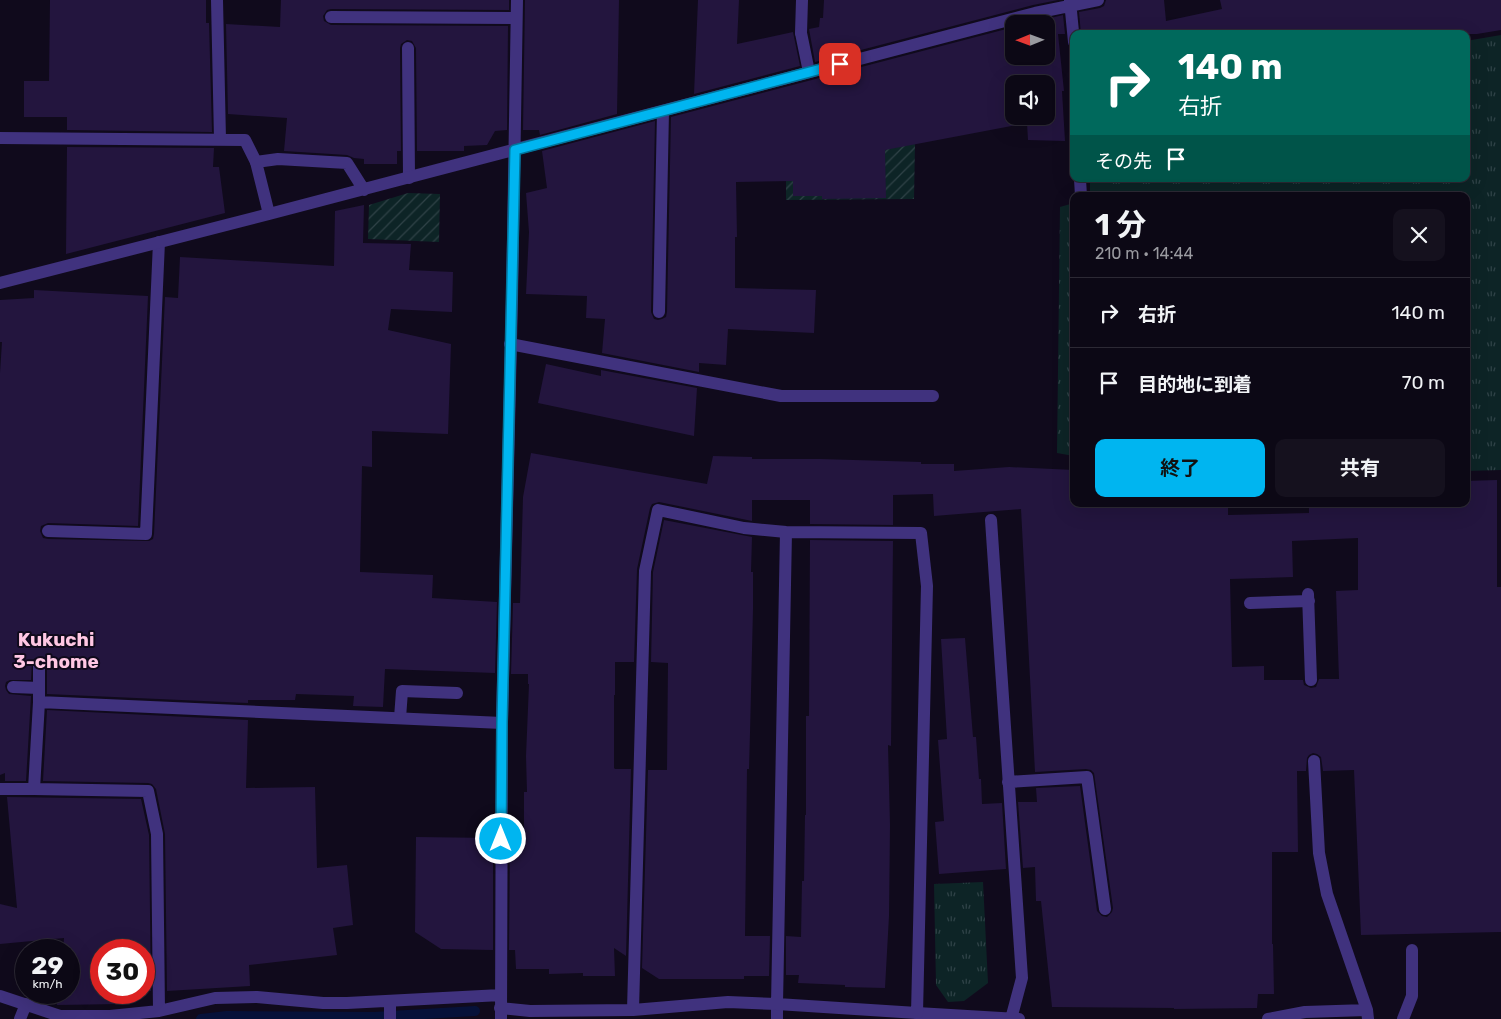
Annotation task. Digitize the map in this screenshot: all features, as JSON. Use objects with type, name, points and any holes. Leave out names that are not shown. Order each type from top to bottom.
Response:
[{"type":"street","points":[[217,0],[220,139]]},
{"type":"street","points":[[501,1007],[502,723],[515,150],[516,0]]},
{"type":"street","points":[[802,0],[801,33],[809,72]]},
{"type":"street","points":[[0,283],[410,178],[1035,12],[1070,3],[1098,0]]},
{"type":"street","points":[[1070,3],[1073,30]]},
{"type":"street","points":[[331,17],[516,18]]},
{"type":"street","points":[[408,48],[410,178]]},
{"type":"street","points":[[659,312],[663,110]]},
{"type":"street","points":[[0,138],[245,140],[256,162],[270,214]]},
{"type":"street","points":[[256,162],[278,159],[347,163],[364,190]]},
{"type":"street","points":[[48,531],[146,534],[159,242]]},
{"type":"street","points":[[510,344],[781,396],[933,396]]},
{"type":"street","points":[[633,1010],[645,571],[658,510],[744,528],[786,532],[921,533],[927,586],[917,1012]]},
{"type":"street","points":[[991,520],[1022,978],[1011,1019]]},
{"type":"street","points":[[777,1019],[786,532]]},
{"type":"street","points":[[1250,603],[1309,598],[1311,680]]},
{"type":"street","points":[[34,789],[39,665]]},
{"type":"street","points":[[13,688],[39,688]]},
{"type":"street","points":[[400,718],[402,691],[457,693]]},
{"type":"street","points":[[39,702],[502,723]]},
{"type":"street","points":[[1268,1019],[1305,1012],[1368,1014],[1326,894],[1318,853],[1314,761]]},
{"type":"street","points":[[1008,782],[1086,777],[1105,909]]},
{"type":"street","points":[[0,789],[148,790],[157,834],[159,1011]]},
{"type":"street","points":[[1403,1019],[1412,996],[1412,950]]},
{"type":"street","points":[[0,996],[15,1001]]},
{"type":"street","points":[[20,1019],[26,1004],[60,1016],[110,1016],[159,1011],[214,998],[257,997],[323,1003],[390,1001],[501,1007],[530,1011],[633,1010],[728,1002],[1019,1019]]},
{"type":"street","points":[[390,1001],[390,1019]]},
{"type":"green space","points":[[1501,35],[1501,470],[1470,471],[1470,192],[1090,192],[1090,182],[1470,182],[1470,40]]},
{"type":"green space","points":[[900,62],[915,145],[914,199],[786,200],[786,126]]},
{"type":"green space","points":[[408,193],[440,194],[439,242],[368,239],[369,205]]},
{"type":"green space","points":[[1070,204],[1070,455],[1057,453],[1060,207]]},
{"type":"green space","points":[[983,882],[988,983],[964,1001],[948,1002],[936,985],[934,884]]},
{"type":"building","points":[[50,0],[206,0],[206,23],[209,23],[212,132],[67,130],[67,117],[24,117],[24,81],[49,81]]},
{"type":"building","points":[[281,0],[509,0],[509,10],[331,9],[327,10],[323,16],[324,21],[331,25],[508,26],[507,130],[495,131],[487,145],[464,146],[464,151],[417,151],[416,48],[412,41],[407,40],[401,44],[400,48],[401,151],[397,151],[397,164],[364,164],[364,159],[347,155],[284,151],[287,118],[228,114],[226,24],[280,27]]},
{"type":"building","points":[[525,0],[619,0],[617,114],[540,135],[539,130],[523,130]]},
{"type":"building","points":[[698,0],[739,0],[737,44],[793,32],[800,66],[694,94]]},
{"type":"building","points":[[824,0],[1058,0],[815,62],[809,29],[819,27],[820,18],[823,18]]},
{"type":"building","points":[[1106,0],[1164,0],[1166,21],[1222,9],[1220,0],[1501,0],[1501,30],[1470,34],[1470,30],[1081,30],[1079,12],[1104,6]]},
{"type":"building","points":[[1063,15],[1065,34],[1058,34],[1064,91],[1062,91],[1065,141],[1028,140],[1027,125],[1055,125],[1055,75],[1005,75],[1005,125],[1016,125],[885,150],[886,198],[822,199],[822,196],[793,196],[793,181],[736,182],[737,237],[735,237],[735,288],[816,290],[814,333],[728,329],[726,365],[699,363],[699,372],[602,353],[605,319],[586,318],[587,296],[526,294],[529,232],[526,193],[547,188],[542,151],[655,121],[651,312],[654,319],[658,320],[666,317],[671,117],[1005,29],[1005,65],[1055,65],[1055,17]]},
{"type":"building","points":[[67,147],[214,148],[213,167],[219,167],[225,213],[66,254]]},
{"type":"building","points":[[364,205],[363,243],[411,244],[409,270],[453,272],[452,312],[391,309],[388,330],[451,344],[448,434],[372,431],[372,467],[362,466],[360,572],[433,575],[432,598],[497,602],[495,673],[385,669],[383,707],[353,706],[354,696],[296,694],[295,700],[248,700],[248,703],[47,694],[47,665],[43,658],[39,657],[32,661],[31,680],[10,680],[6,682],[6,690],[9,694],[31,696],[26,781],[5,781],[5,773],[0,775],[0,373],[2,342],[0,342],[0,300],[34,298],[34,290],[148,296],[138,526],[48,523],[41,526],[40,531],[43,538],[48,539],[149,541],[153,539],[154,534],[165,297],[178,298],[180,257],[334,266],[335,211]]},
{"type":"building","points":[[546,364],[601,376],[601,370],[697,388],[694,436],[538,403]]},
{"type":"building","points":[[531,453],[707,484],[713,456],[752,457],[752,459],[820,459],[954,464],[954,471],[1009,467],[1070,470],[1070,507],[1228,507],[1228,515],[1309,513],[1309,507],[1470,507],[1470,481],[1497,480],[1497,587],[1501,587],[1501,932],[1361,935],[1354,770],[1323,771],[1321,757],[1313,753],[1307,758],[1306,771],[1297,771],[1298,852],[1272,852],[1274,994],[1258,994],[1257,1008],[1052,1007],[1041,901],[1036,901],[1035,867],[1023,868],[1018,802],[1037,802],[1036,788],[1080,786],[1097,911],[1102,916],[1107,917],[1113,908],[1094,773],[1086,769],[1035,772],[1021,509],[934,516],[933,494],[893,495],[893,525],[810,524],[810,500],[752,500],[752,521],[659,502],[652,504],[650,508],[637,569],[634,662],[615,662],[614,768],[631,769],[626,956],[614,948],[615,976],[583,976],[583,973],[549,974],[549,969],[516,969],[515,950],[509,950],[510,838],[524,838],[524,792],[527,792],[526,756],[529,684],[528,674],[511,674],[513,603],[520,603],[523,497]],"holes":[[[1358,538],[1358,590],[1336,591],[1339,679],[1319,679],[1316,687],[1311,688],[1304,685],[1303,680],[1264,680],[1264,666],[1232,667],[1230,579],[1293,577],[1292,541]]]},
{"type":"building","points":[[664,520],[752,537],[753,609],[749,769],[747,769],[745,936],[770,936],[769,976],[744,976],[744,979],[659,979],[642,968],[648,770],[667,770],[668,663],[651,662],[653,572]]},
{"type":"building","points":[[810,540],[893,541],[891,746],[888,745],[890,825],[889,916],[885,988],[798,983],[799,975],[786,975],[786,936],[801,937],[806,815],[806,716],[809,716]]},
{"type":"building","points":[[965,638],[973,737],[976,737],[982,804],[1002,803],[1006,869],[939,874],[935,822],[944,821],[938,740],[947,739],[941,639]]},
{"type":"building","points":[[47,710],[248,720],[246,788],[315,787],[317,868],[347,865],[353,925],[333,928],[337,955],[249,965],[250,986],[167,991],[165,834],[156,789],[152,784],[148,783],[43,781]]},
{"type":"building","points":[[7,797],[141,799],[149,835],[150,939],[90,939],[90,1004],[120,1004],[57,1005],[80,1004],[80,939],[15,939],[15,943],[0,944],[0,904],[17,908]]},
{"type":"building","points":[[416,837],[493,838],[493,950],[441,949],[415,932]]},
{"type":"waterway","points":[[201,1019],[227,1016],[374,1017],[475,1011]]},
{"type":"district","name":"Kukuchi 3-chome","points":[[56,650]]},
{"type":"route","points":[[501,839],[515,150],[840,64]]}]
